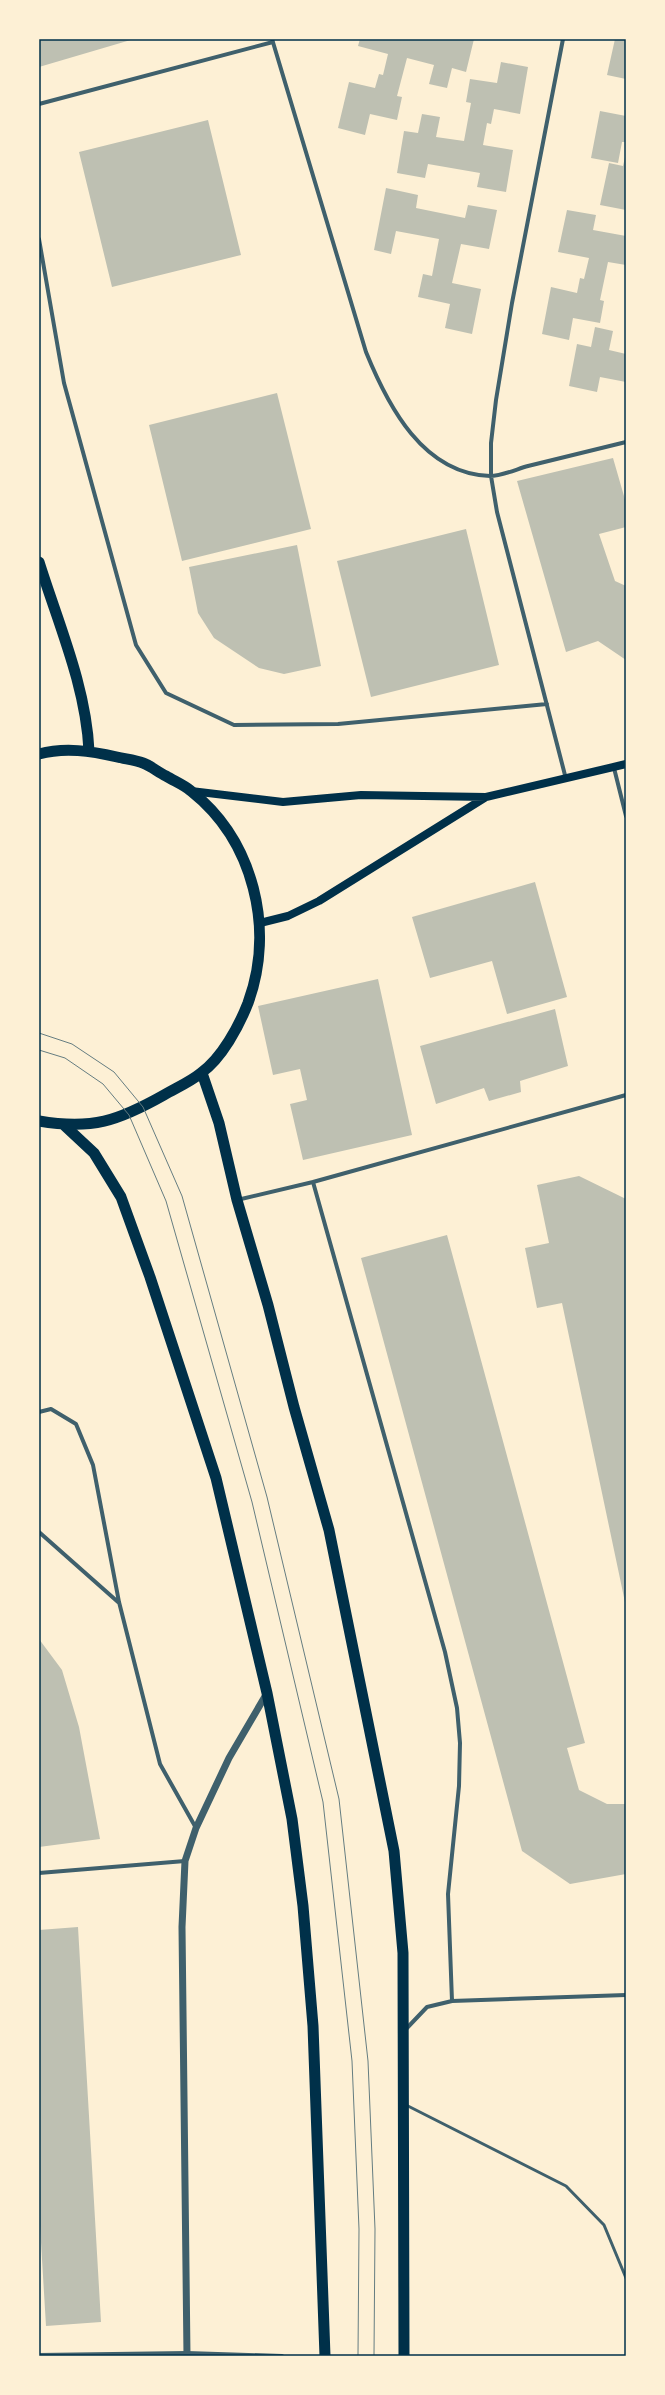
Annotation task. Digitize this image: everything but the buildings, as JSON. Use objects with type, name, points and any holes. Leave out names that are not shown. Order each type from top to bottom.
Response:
[{"type":"highway","points":[[39,562],[74,671],[88,723],[89,751]]},
{"type":"highway","points":[[39,754],[49,751],[89,751],[143,763],[191,791],[218,818],[240,850],[253,885],[260,923],[260,956],[253,989],[242,1020],[224,1048],[202,1073],[143,1107],[110,1121],[64,1125],[39,1121]]},
{"type":"highway","points":[[202,1073],[219,1123],[237,1200],[268,1305],[294,1407],[329,1530],[393,1844],[403,1953],[404,2356]]},
{"type":"highway","points":[[64,1125],[94,1153],[121,1198],[150,1276],[216,1478],[267,1692],[292,1818],[304,1906],[313,2026],[324,2356]]},
{"type":"main road","points":[[191,791],[283,802],[361,795],[486,797],[566,780],[626,764]]},
{"type":"main road","points":[[260,923],[288,916],[319,902],[486,797]]},
{"type":"street","points":[[563,39],[511,310],[492,429],[491,476],[497,512],[566,780]]},
{"type":"street","points":[[39,104],[272,40],[366,352],[377,379],[404,424],[436,458],[458,470],[491,476],[626,442]]},
{"type":"street","points":[[39,239],[64,383],[136,645],[166,693],[234,725],[338,724],[547,704]]},
{"type":"street","points":[[614,768],[626,816]]},
{"type":"street","points":[[237,1200],[313,1182],[626,1095]]},
{"type":"street","points":[[313,1182],[445,1652],[458,1708],[460,1743],[459,1786],[448,1894],[452,2001]]},
{"type":"street","points":[[39,1412],[52,1409],[76,1424],[91,1458],[119,1602],[160,1764],[196,1828]]},
{"type":"street","points":[[39,1532],[119,1602]]},
{"type":"street","points":[[187,2354],[182,1927],[184,1862],[196,1828],[229,1758],[267,1692]]},
{"type":"street","points":[[39,1873],[184,1862]]},
{"type":"street","points":[[403,2040],[408,2026],[427,2007],[452,2001],[626,1994]]},
{"type":"street","points":[[39,2355],[187,2354],[282,2356]]},
{"type":"lane","points":[[404,2104],[566,2186],[604,2225],[626,2278]]},
{"type":"tram line","points":[[39,1033],[72,1044],[114,1072],[143,1107],[182,1196],[267,1497],[339,1799],[368,2061],[375,2229],[374,2356]]},
{"type":"tram line","points":[[39,1050],[65,1058],[103,1084],[129,1115],[166,1201],[252,1502],[323,1802],[352,2061],[359,2229],[358,2356]]}]
